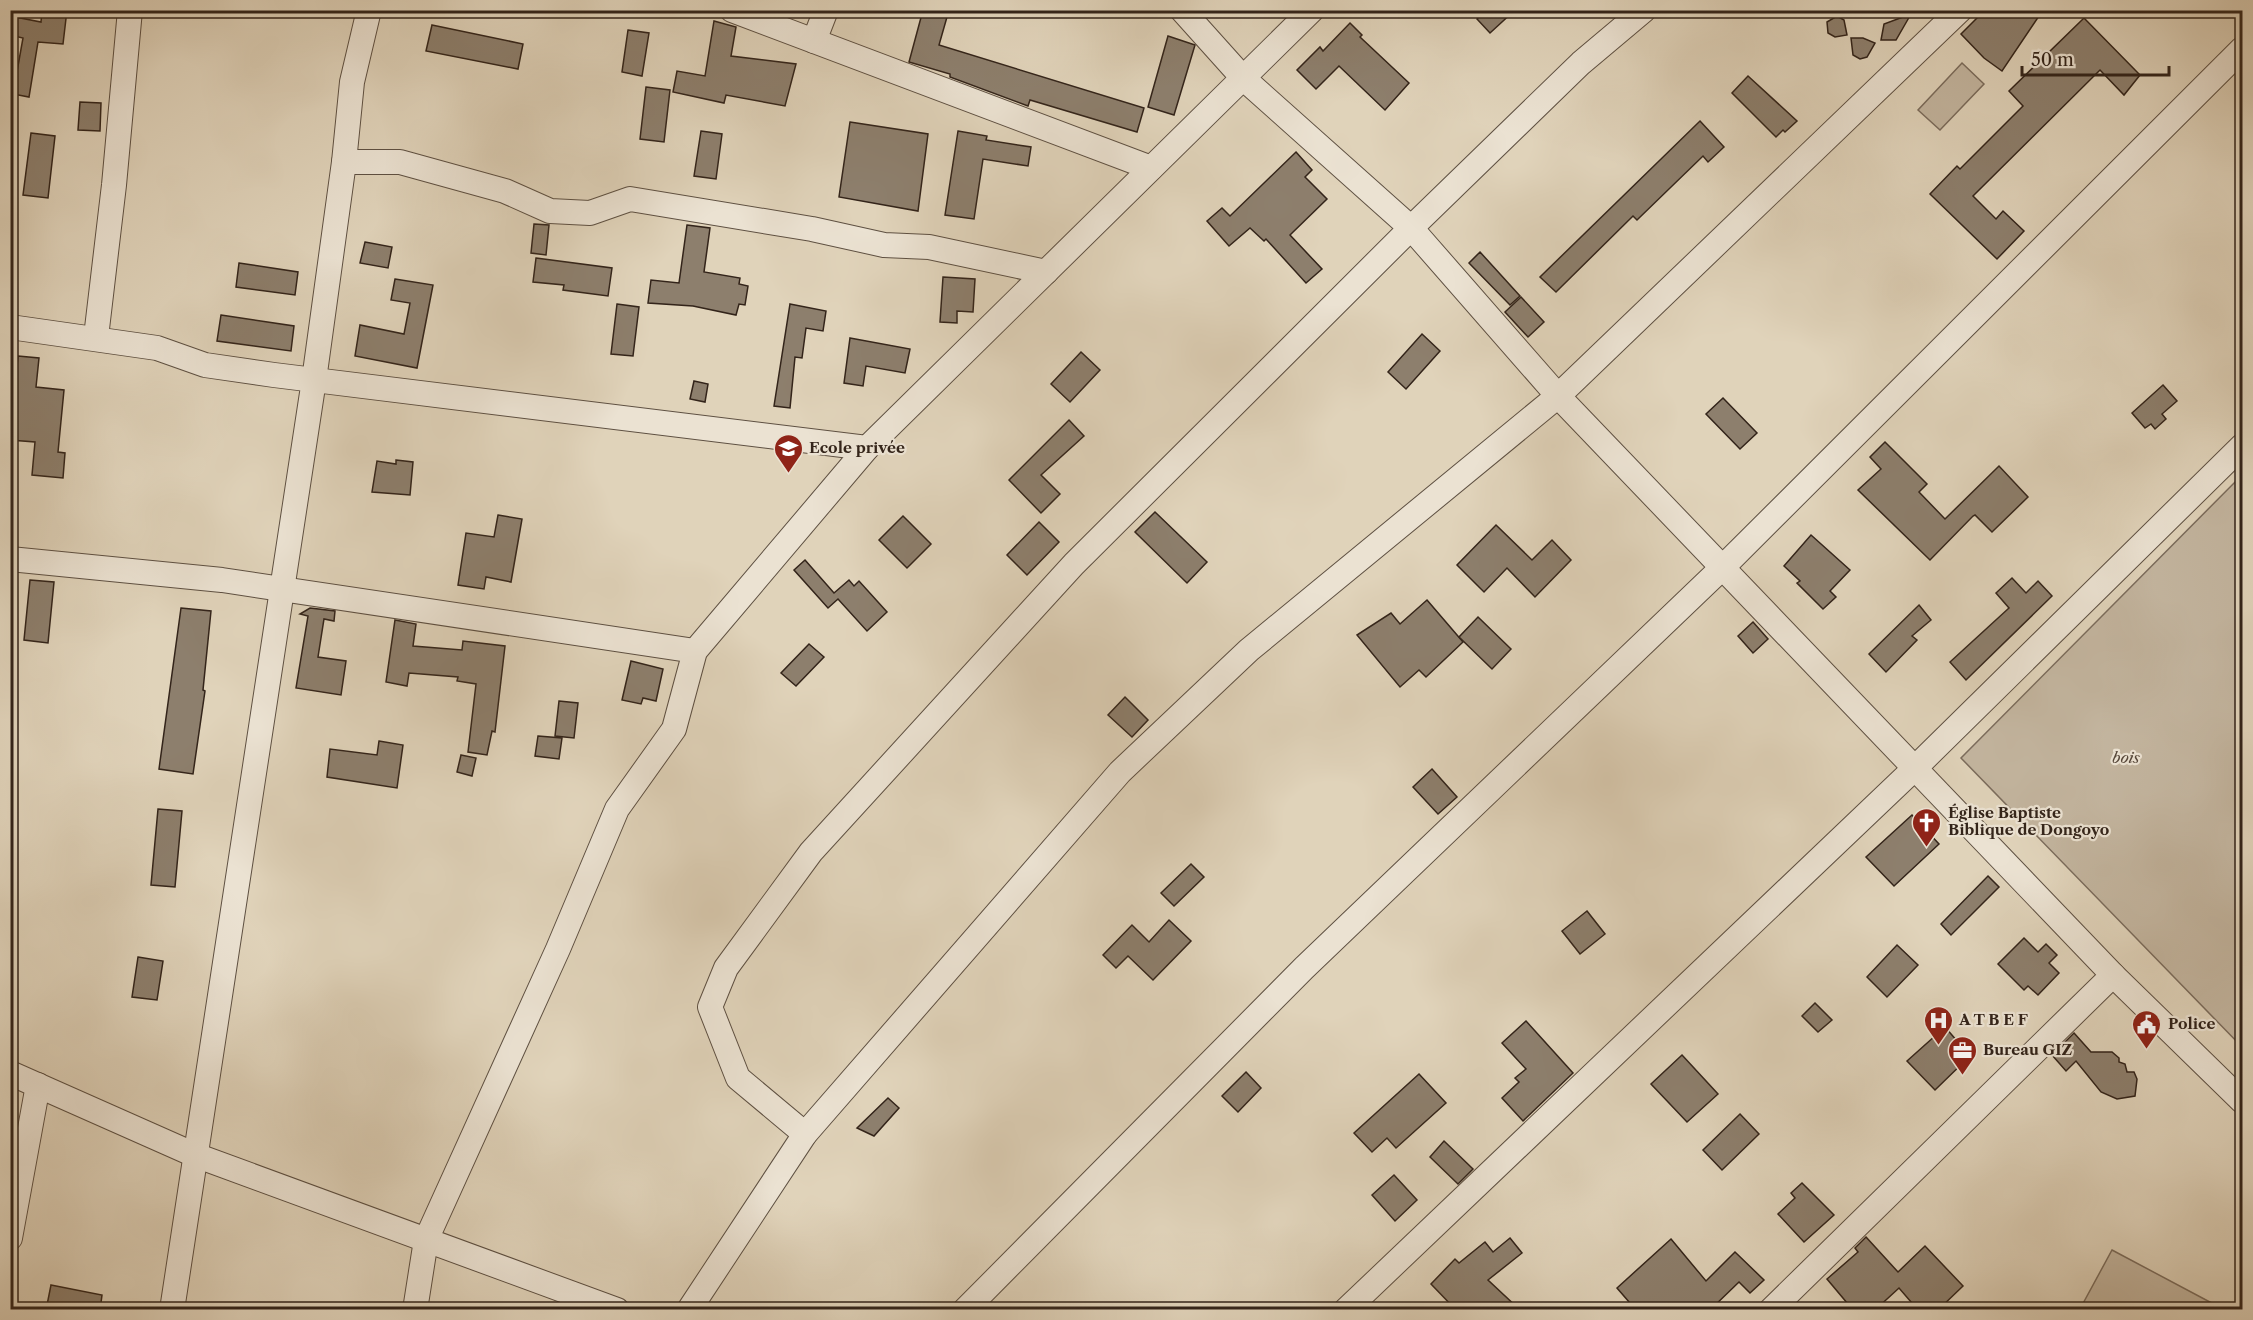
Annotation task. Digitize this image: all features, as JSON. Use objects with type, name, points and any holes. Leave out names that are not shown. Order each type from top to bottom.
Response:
[{"type":"street","points":[[96,337],[114,185],[130,10]]},
{"type":"street","points":[[172,1310],[314,380],[344,162],[352,82],[369,10]]},
{"type":"street","points":[[732,10],[1151,168]]},
{"type":"street","points":[[814,41],[826,10]]},
{"type":"street","points":[[1182,10],[1243,78],[1411,228],[1558,396],[2113,975],[2242,1101]]},
{"type":"street","points":[[415,1310],[426,1240],[558,949],[617,809],[674,729],[694,651],[867,448],[1311,10]]},
{"type":"street","points":[[806,1134],[738,1078],[710,1007],[726,968],[811,852],[1074,564],[1411,228],[1581,63],[1644,10]]},
{"type":"street","points":[[689,1310],[806,1134],[1120,772],[1249,650],[1558,396],[1960,10]]},
{"type":"street","points":[[965,1310],[1304,968],[1723,567],[2242,49]]},
{"type":"street","points":[[344,162],[400,162],[505,191],[550,211],[590,213],[630,199],[812,229],[884,245],[940,249],[1046,272]]},
{"type":"street","points":[[10,327],[96,337],[157,348],[205,365],[867,448]]},
{"type":"street","points":[[1346,1310],[1916,767],[2242,446]]},
{"type":"street","points":[[10,559],[222,580],[282,591],[694,651]]},
{"type":"street","points":[[1771,1310],[2113,975]]},
{"type":"street","points":[[10,1073],[195,1155],[617,1310]]},
{"type":"street","points":[[10,1238],[38,1085]]},
{"type":"green space","points":[[1962,63],[1984,84],[1940,130],[1918,110]]},
{"type":"green space","name":"bois","points":[[2242,475],[2242,1047],[1961,758]]},
{"type":"green space","points":[[2112,1250],[2223,1309],[2080,1309]]},
{"type":"building","points":[[42,10],[67,10],[63,44],[38,42],[29,97],[13,94],[23,38],[10,35],[10,16],[41,22]]},
{"type":"building","points":[[923,10],[949,10],[939,45],[1144,108],[1137,132],[1030,100],[1028,106],[950,77],[950,74],[909,62]]},
{"type":"building","points":[[1485,10],[1515,10],[1490,33],[1477,19]]},
{"type":"building","points":[[1985,10],[2043,10],[2002,71],[1984,58],[1961,34]]},
{"type":"building","points":[[1911,14],[1896,40],[1881,40],[1884,24]]},
{"type":"building","points":[[1837,16],[1844,20],[1847,35],[1835,37],[1828,33],[1827,22]]},
{"type":"building","points":[[2084,18],[2140,75],[2124,95],[2100,70],[1973,196],[1996,219],[2003,211],[2024,231],[1997,259],[1930,194],[1957,166],[1960,169],[2023,106],[2009,91]]},
{"type":"building","points":[[714,21],[736,27],[731,56],[796,64],[785,106],[726,95],[724,103],[673,92],[677,71],[705,76]]},
{"type":"building","points":[[1350,23],[1362,35],[1360,37],[1409,83],[1385,110],[1339,66],[1316,89],[1297,70],[1320,47],[1323,51]]},
{"type":"building","points":[[432,25],[523,44],[518,69],[426,51]]},
{"type":"building","points":[[628,30],[649,33],[642,76],[622,72]]},
{"type":"building","points":[[1168,36],[1195,45],[1174,115],[1148,107]]},
{"type":"building","points":[[1851,38],[1863,38],[1875,43],[1867,57],[1860,59],[1853,55]]},
{"type":"building","points":[[1748,76],[1797,121],[1776,137],[1732,93]]},
{"type":"building","points":[[646,87],[670,90],[664,142],[640,139]]},
{"type":"building","points":[[80,102],[101,103],[100,131],[78,130]]},
{"type":"building","points":[[1700,121],[1724,147],[1708,162],[1703,156],[1637,220],[1633,216],[1556,292],[1540,277]]},
{"type":"building","points":[[850,122],[928,134],[918,211],[839,197]]},
{"type":"building","points":[[701,131],[722,134],[716,179],[694,176]]},
{"type":"building","points":[[958,131],[987,136],[986,140],[1031,147],[1028,166],[983,159],[974,219],[945,215]]},
{"type":"building","points":[[31,133],[55,136],[48,198],[23,195]]},
{"type":"building","points":[[1296,152],[1312,170],[1305,177],[1327,199],[1290,235],[1322,269],[1306,283],[1266,239],[1264,241],[1250,228],[1229,246],[1207,221],[1222,208],[1230,216]]},
{"type":"building","points":[[534,224],[549,225],[546,255],[531,253]]},
{"type":"building","points":[[687,225],[710,228],[704,272],[740,278],[739,284],[748,286],[745,305],[739,304],[736,315],[693,306],[648,303],[651,280],[679,283]]},
{"type":"building","points":[[365,242],[392,247],[388,268],[360,263]]},
{"type":"building","points":[[1480,252],[1520,296],[1510,305],[1469,263]]},
{"type":"building","points":[[536,258],[612,268],[608,296],[563,290],[564,285],[533,282]]},
{"type":"building","points":[[239,263],[298,272],[295,295],[236,287]]},
{"type":"building","points":[[943,277],[975,279],[973,312],[957,311],[957,323],[940,322]]},
{"type":"building","points":[[395,279],[433,285],[417,368],[355,356],[360,325],[404,334],[410,303],[391,300]]},
{"type":"building","points":[[1521,297],[1544,322],[1528,337],[1505,312]]},
{"type":"building","points":[[617,304],[639,307],[633,356],[611,354]]},
{"type":"building","points":[[790,304],[826,311],[823,331],[806,328],[802,358],[795,357],[790,408],[774,406]]},
{"type":"building","points":[[221,315],[294,326],[291,351],[217,341]]},
{"type":"building","points":[[1422,334],[1440,351],[1406,389],[1388,372]]},
{"type":"building","points":[[850,338],[910,349],[905,373],[866,366],[863,386],[844,383]]},
{"type":"building","points":[[1081,352],[1100,370],[1070,402],[1051,384]]},
{"type":"building","points":[[18,356],[39,358],[36,387],[64,390],[58,452],[65,453],[63,478],[32,475],[35,442],[10,440]]},
{"type":"building","points":[[694,381],[708,384],[705,402],[690,399]]},
{"type":"building","points":[[2163,385],[2177,401],[2162,414],[2166,419],[2155,429],[2151,424],[2145,428],[2132,413]]},
{"type":"building","points":[[1723,398],[1757,433],[1740,449],[1706,414]]},
{"type":"building","points":[[1069,420],[1084,436],[1041,475],[1060,494],[1041,513],[1009,480]]},
{"type":"building","points":[[1885,442],[1927,484],[1919,492],[1945,519],[1999,466],[2028,497],[1992,532],[1975,515],[1973,516],[1930,560],[1858,490],[1881,469],[1870,457]]},
{"type":"building","points":[[396,460],[413,462],[410,495],[372,492],[377,461],[396,464]]},
{"type":"building","points":[[1155,512],[1207,562],[1187,583],[1135,532]]},
{"type":"building","points":[[498,515],[522,519],[511,582],[486,577],[484,589],[458,585],[466,533],[494,537]]},
{"type":"building","points":[[903,516],[931,544],[907,568],[879,540]]},
{"type":"building","points":[[1039,522],[1059,542],[1027,575],[1007,555]]},
{"type":"building","points":[[1496,525],[1532,560],[1552,540],[1571,560],[1535,597],[1507,568],[1484,592],[1457,565]]},
{"type":"building","points":[[1811,535],[1850,570],[1830,591],[1836,597],[1823,609],[1784,566]]},
{"type":"building","points":[[805,560],[834,593],[849,580],[854,586],[859,581],[887,612],[867,631],[838,599],[828,608],[794,570]]},
{"type":"building","points":[[2012,578],[2026,593],[2038,581],[2052,596],[1966,680],[1950,662],[2009,608],[1996,593]]},
{"type":"building","points":[[30,580],[54,582],[48,643],[24,640]]},
{"type":"building","points":[[1427,600],[1463,642],[1426,677],[1419,670],[1400,687],[1357,635],[1391,613],[1400,624]]},
{"type":"building","points":[[1919,605],[1931,620],[1912,636],[1917,640],[1886,672],[1869,654]]},
{"type":"building","points":[[181,608],[211,611],[203,690],[205,691],[193,774],[159,769]]},
{"type":"building","points":[[310,608],[335,611],[334,621],[324,619],[318,657],[346,661],[341,695],[296,688],[308,616],[300,614]]},
{"type":"building","points":[[1478,617],[1511,649],[1492,669],[1459,637]]},
{"type":"building","points":[[395,620],[416,624],[413,646],[462,650],[463,641],[505,646],[495,732],[492,731],[487,755],[468,752],[476,684],[457,681],[458,677],[409,673],[407,686],[386,682]]},
{"type":"building","points":[[1753,622],[1768,639],[1753,653],[1738,636]]},
{"type":"building","points":[[809,644],[824,657],[796,686],[781,673]]},
{"type":"building","points":[[631,661],[663,669],[656,701],[643,698],[641,704],[622,700]]},
{"type":"building","points":[[1125,697],[1148,720],[1132,737],[1108,715]]},
{"type":"building","points":[[559,701],[578,703],[574,738],[555,736]]},
{"type":"building","points":[[538,736],[562,738],[559,759],[535,756]]},
{"type":"building","points":[[379,741],[403,745],[397,788],[327,777],[330,749],[377,755]]},
{"type":"building","points":[[461,755],[476,758],[472,776],[457,772]]},
{"type":"building","points":[[1432,769],[1457,797],[1438,814],[1413,787]]},
{"type":"building","points":[[158,809],[182,811],[175,887],[151,885]]},
{"type":"building","points":[[1912,815],[1939,844],[1894,886],[1866,857]]},
{"type":"building","points":[[1191,864],[1204,877],[1174,906],[1161,893]]},
{"type":"building","points":[[1988,876],[1999,887],[1951,935],[1941,924]]},
{"type":"building","points":[[1587,911],[1605,934],[1580,954],[1562,931]]},
{"type":"building","points":[[1169,920],[1191,941],[1153,980],[1128,956],[1116,968],[1103,955],[1132,925],[1149,942]]},
{"type":"building","points":[[2024,938],[2038,952],[2046,944],[2057,955],[2049,963],[2059,973],[2038,995],[2028,986],[2024,990],[1998,964]]},
{"type":"building","points":[[1897,945],[1918,965],[1887,997],[1867,977]]},
{"type":"building","points":[[138,957],[163,961],[157,1000],[132,997]]},
{"type":"building","points":[[1815,1003],[1832,1020],[1818,1032],[1802,1016]]},
{"type":"building","points":[[1526,1021],[1573,1073],[1523,1121],[1502,1098],[1519,1082],[1515,1078],[1526,1069],[1502,1043]]},
{"type":"building","points":[[1945,1027],[1970,1056],[1935,1090],[1907,1061]]},
{"type":"building","points":[[2074,1033],[2091,1052],[2112,1052],[2119,1058],[2119,1062],[2125,1064],[2127,1072],[2134,1072],[2137,1079],[2135,1096],[2117,1099],[2101,1092],[2076,1061],[2066,1071],[2052,1055]]},
{"type":"building","points":[[1682,1055],[1718,1094],[1687,1122],[1651,1084]]},
{"type":"building","points":[[1246,1072],[1261,1088],[1238,1112],[1222,1096]]},
{"type":"building","points":[[1419,1074],[1446,1103],[1396,1148],[1387,1138],[1372,1152],[1354,1133]]},
{"type":"building","points":[[888,1098],[899,1108],[874,1136],[857,1128]]},
{"type":"building","points":[[1740,1114],[1759,1134],[1722,1170],[1703,1150]]},
{"type":"building","points":[[1444,1141],[1473,1169],[1458,1184],[1430,1157]]},
{"type":"building","points":[[1394,1175],[1417,1200],[1395,1221],[1372,1195]]},
{"type":"building","points":[[1802,1183],[1834,1215],[1804,1242],[1778,1214],[1795,1198],[1791,1193]]},
{"type":"building","points":[[1866,1237],[1898,1272],[1925,1246],[1963,1286],[1938,1310],[1918,1310],[1899,1288],[1875,1310],[1853,1310],[1827,1279],[1858,1252],[1855,1248]]},
{"type":"building","points":[[1510,1238],[1522,1253],[1488,1280],[1520,1310],[1456,1310],[1431,1284],[1455,1259],[1459,1263],[1485,1242],[1493,1252]]},
{"type":"building","points":[[1671,1239],[1706,1281],[1735,1252],[1764,1280],[1750,1293],[1739,1282],[1710,1310],[1636,1310],[1617,1288]]},
{"type":"building","points":[[51,1285],[102,1295],[100,1310],[46,1310]]},
{"type":"place","name":"Ecole privée","points":[[788,474]]},
{"type":"place","name":"Église Baptiste Biblique de Dongoyo","points":[[1927,848]]},
{"type":"place","name":"A T B E F","points":[[1938,1046]]},
{"type":"place","name":"Police","points":[[2147,1050]]},
{"type":"place","name":"Bureau GIZ","points":[[1962,1076]]}]
